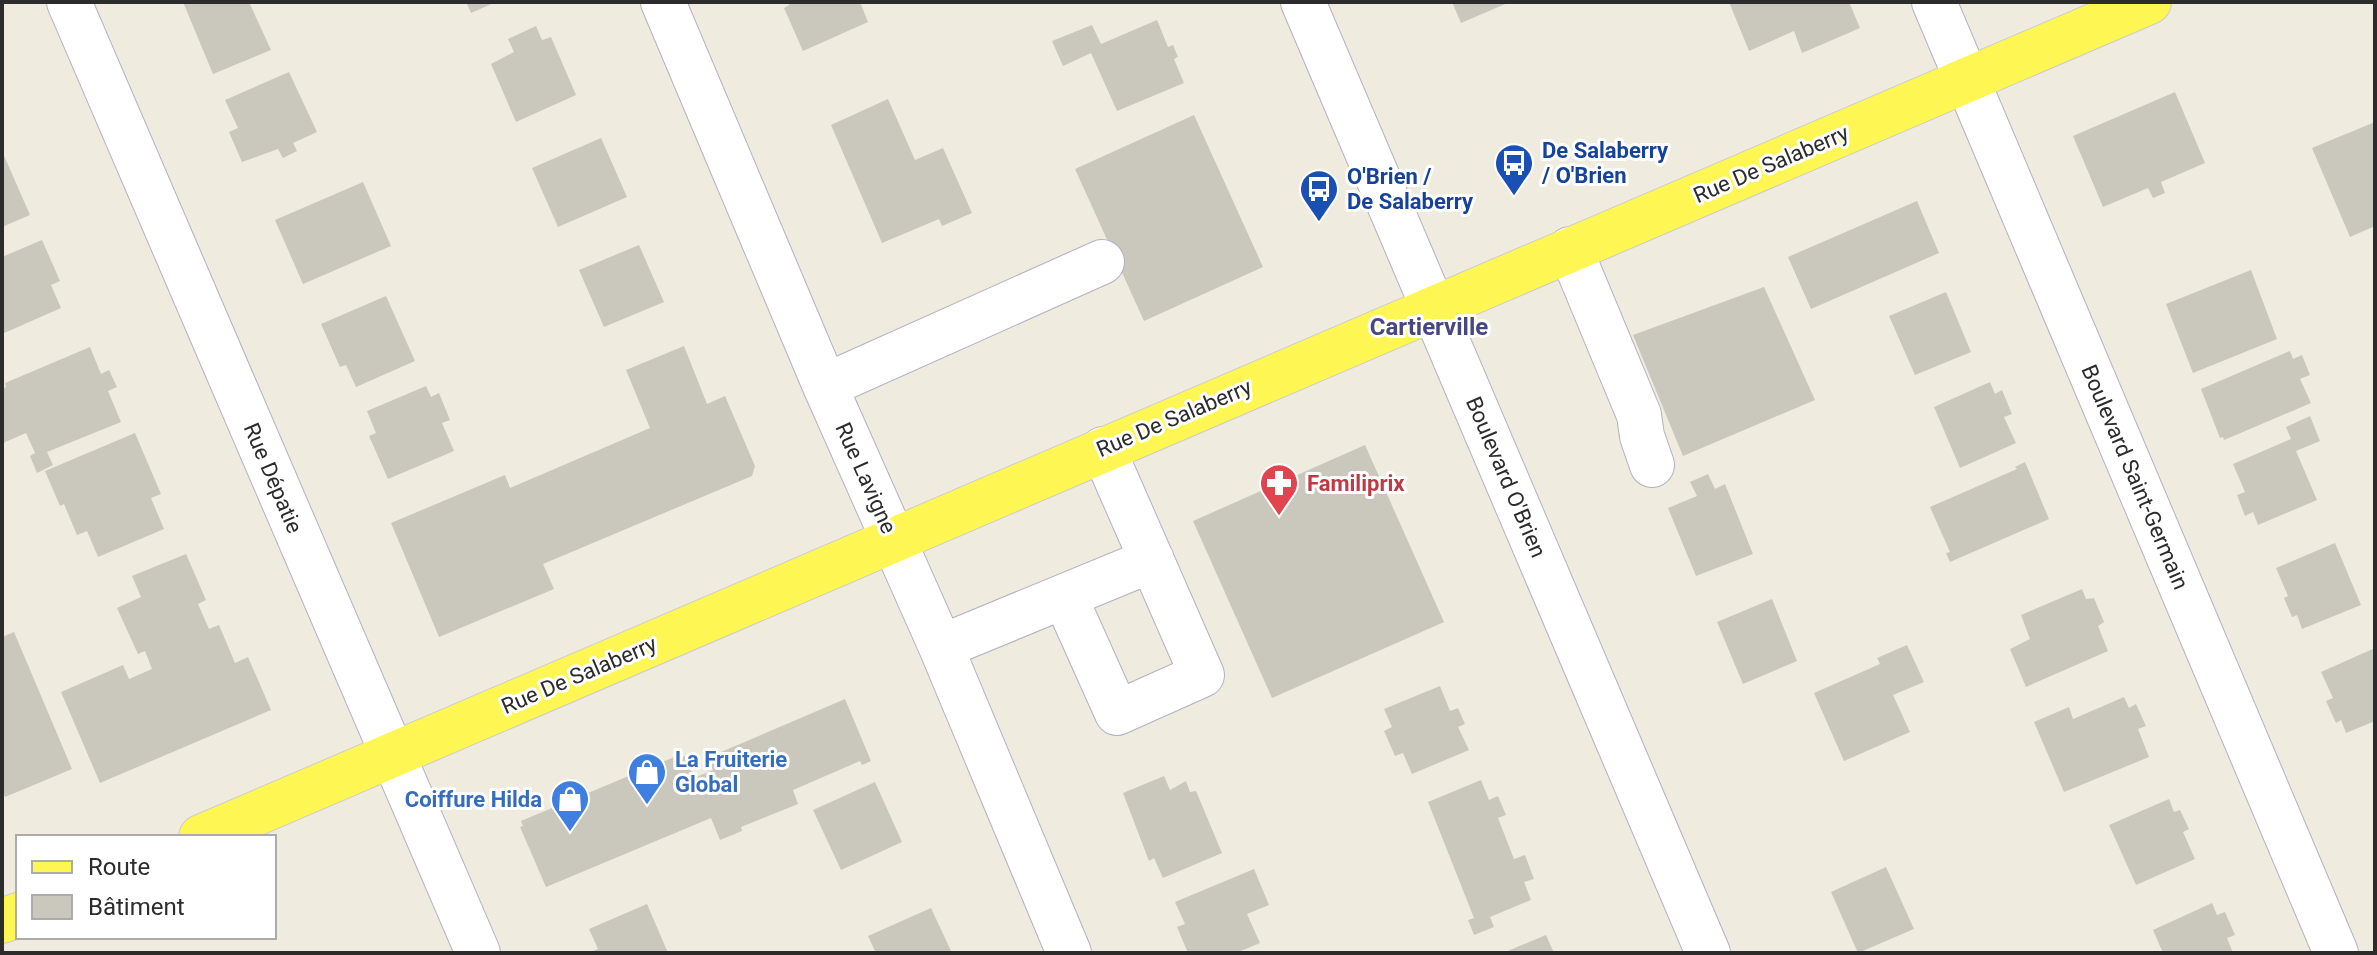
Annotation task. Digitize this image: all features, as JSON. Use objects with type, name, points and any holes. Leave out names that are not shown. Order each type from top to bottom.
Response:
[{"type":"main road","name":"Rue De Salaberry","points":[[206,835],[2149,2]]},
{"type":"street","name":"Rue Dépatie","points":[[69,2],[478,953]]},
{"type":"street","name":"Rue Lavigne","points":[[663,2],[825,386],[941,647],[1069,953]]},
{"type":"street","name":"Boulevard O'Brien","points":[[1303,2],[1708,953]]},
{"type":"street","name":"Boulevard Saint-Germain","points":[[1934,2],[2336,953]]},
{"type":"street","points":[[1570,249],[1639,415],[1652,465]]},
{"type":"street","points":[[825,386],[1102,262]]},
{"type":"street","points":[[1065,597],[1117,713],[1202,675],[1103,449]]},
{"type":"street","points":[[941,647],[1152,560]]},
{"type":"building","points":[[183,2],[249,2],[271,50],[213,74]]},
{"type":"building","points":[[466,2],[496,2],[471,13]]},
{"type":"building","points":[[788,2],[860,2],[868,22],[803,51],[784,8],[789,5]]},
{"type":"building","points":[[1452,2],[1510,2],[1461,23]]},
{"type":"building","points":[[1729,2],[1849,2],[1860,28],[1802,53],[1794,31],[1749,51]]},
{"type":"building","points":[[1157,20],[1168,47],[1173,45],[1178,57],[1174,59],[1184,83],[1117,111],[1091,53],[1063,66],[1052,41],[1092,25],[1101,44]]},
{"type":"building","points":[[536,26],[542,40],[551,37],[576,95],[516,122],[491,64],[514,52],[508,39]]},
{"type":"building","points":[[289,72],[317,132],[293,143],[297,151],[283,158],[278,149],[242,162],[229,132],[238,128],[225,100]]},
{"type":"building","points":[[2175,92],[2205,163],[2161,182],[2165,193],[2153,198],[2148,188],[2103,207],[2073,136]]},
{"type":"building","points":[[888,99],[915,160],[943,148],[972,213],[942,226],[939,219],[882,243],[831,125]]},
{"type":"building","points":[[1194,115],[1263,267],[1144,321],[1075,169]]},
{"type":"building","points":[[2375,122],[2375,226],[2350,237],[2312,148]]},
{"type":"building","points":[[601,138],[627,197],[558,227],[532,168]]},
{"type":"building","points":[[2,151],[30,215],[2,227]]},
{"type":"building","points":[[363,182],[391,246],[303,284],[275,220]]},
{"type":"building","points":[[1917,201],[1939,253],[1811,309],[1788,257]]},
{"type":"building","points":[[42,240],[60,281],[51,285],[61,308],[2,334],[2,257]]},
{"type":"building","points":[[639,245],[664,302],[604,327],[579,270]]},
{"type":"building","points":[[2251,270],[2277,339],[2193,373],[2166,304]]},
{"type":"building","points":[[1764,287],[1815,400],[1683,456],[1633,335]]},
{"type":"building","points":[[1946,292],[1971,352],[1915,375],[1889,316]]},
{"type":"building","points":[[386,296],[415,361],[356,387],[346,365],[340,367],[321,324]]},
{"type":"building","points":[[684,346],[707,404],[725,396],[755,466],[752,476],[543,564],[554,589],[439,637],[391,523],[505,475],[510,488],[650,428],[626,370]]},
{"type":"building","points":[[90,347],[101,374],[109,370],[117,387],[108,391],[121,422],[47,452],[53,465],[37,473],[30,456],[35,453],[26,433],[3,443],[2,389],[6,387],[5,383]]},
{"type":"building","points":[[2290,351],[2293,359],[2302,355],[2310,375],[2300,379],[2311,403],[2224,440],[2220,438],[2201,389]]},
{"type":"building","points":[[1990,382],[1995,394],[2002,390],[2012,414],[2004,417],[2016,443],[1960,468],[1934,407]]},
{"type":"building","points":[[426,386],[431,397],[439,393],[450,420],[442,423],[454,451],[388,479],[369,436],[376,433],[367,411]]},
{"type":"building","points":[[2310,416],[2320,441],[2296,451],[2317,500],[2258,525],[2253,512],[2245,516],[2237,495],[2245,492],[2233,464],[2291,439],[2286,427]]},
{"type":"building","points":[[135,433],[161,494],[151,498],[164,529],[98,557],[87,531],[77,535],[45,471]]},
{"type":"building","points":[[1365,445],[1444,622],[1272,698],[1193,521]]},
{"type":"building","points":[[2025,462],[2049,519],[1950,562],[1946,553],[1950,552],[1930,507],[2017,469],[2015,467]]},
{"type":"building","points":[[1708,474],[1715,489],[1725,484],[1753,554],[1696,576],[1668,508],[1697,496],[1690,482]]},
{"type":"building","points":[[2335,543],[2361,605],[2302,629],[2297,615],[2292,617],[2284,598],[2288,596],[2276,568]]},
{"type":"building","points":[[186,554],[206,600],[198,604],[209,629],[219,625],[235,663],[248,657],[271,710],[100,783],[61,692],[123,665],[129,679],[152,669],[145,651],[138,654],[117,608],[141,597],[132,576]]},
{"type":"building","points":[[2082,589],[2086,599],[2094,598],[2104,622],[2098,626],[2108,651],[2026,687],[2010,649],[2030,639],[2021,615]]},
{"type":"building","points":[[1772,599],[1797,661],[1743,684],[1717,622]]},
{"type":"building","points":[[14,632],[72,769],[5,797],[2,790],[2,637]]},
{"type":"building","points":[[1907,645],[1924,682],[1893,695],[1910,732],[1844,761],[1814,693],[1880,664],[1877,658]]},
{"type":"building","points":[[2375,648],[2375,721],[2346,733],[2341,720],[2336,723],[2326,701],[2333,698],[2321,672]]},
{"type":"building","points":[[1440,686],[1450,711],[1458,708],[1465,724],[1458,727],[1469,750],[1412,774],[1403,753],[1395,756],[1384,731],[1392,727],[1384,709]]},
{"type":"building","points":[[2124,697],[2129,708],[2136,704],[2146,726],[2138,729],[2149,757],[2064,792],[2034,722],[2069,707],[2073,719]]},
{"type":"building","points":[[845,699],[871,761],[862,765],[860,761],[793,790],[798,804],[741,827],[742,831],[720,840],[711,818],[546,887],[520,827],[523,826],[521,821],[679,755],[680,758],[685,756],[694,778],[713,770],[707,758]]},
{"type":"building","points":[[1164,776],[1170,790],[1186,781],[1190,792],[1196,791],[1222,853],[1163,878],[1154,858],[1149,861],[1123,793]]},
{"type":"building","points":[[1481,780],[1489,800],[1498,796],[1506,815],[1498,818],[1514,859],[1525,855],[1534,879],[1524,882],[1531,900],[1490,917],[1494,927],[1474,935],[1468,920],[1474,918],[1428,802]]},
{"type":"building","points":[[875,782],[902,842],[841,870],[813,810]]},
{"type":"building","points":[[2169,799],[2174,812],[2180,810],[2189,829],[2183,832],[2195,859],[2136,885],[2109,825]]},
{"type":"building","points":[[1886,867],[1914,929],[1858,953],[1831,892]]},
{"type":"building","points":[[1254,869],[1269,905],[1247,914],[1260,943],[1236,953],[1188,953],[1177,927],[1185,924],[1175,902]]},
{"type":"building","points":[[2212,903],[2217,915],[2225,912],[2235,935],[2227,938],[2233,953],[2163,953],[2153,930]]},
{"type":"building","points":[[647,904],[668,953],[588,953],[598,949],[589,929]]},
{"type":"building","points":[[931,908],[952,953],[876,953],[868,936]]},
{"type":"building","points":[[1546,935],[1554,953],[1503,953]]},
{"type":"place","name":"De Salaberry / O'Brien","points":[[1514,197]]},
{"type":"place","name":"O'Brien / De Salaberry","points":[[1319,223]]},
{"type":"place","name":"Familiprix","points":[[1279,517]]},
{"type":"place","name":"La Fruiterie Global","points":[[647,806]]},
{"type":"place","name":"Coiffure Hilda","points":[[570,833]]},
{"type":"district","name":"Cartierville","points":[[1429,327]]}]
